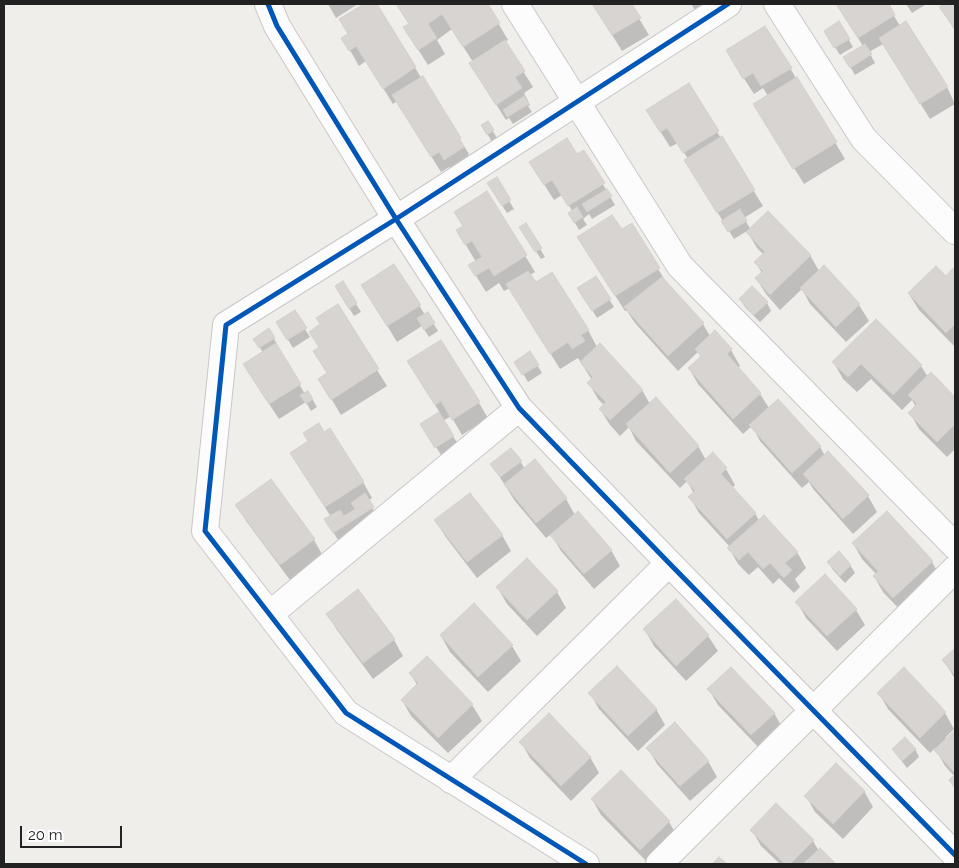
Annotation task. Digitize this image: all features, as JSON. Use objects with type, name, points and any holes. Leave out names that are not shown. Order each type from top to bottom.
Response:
[{"type":"street","points":[[268,4],[277,26],[396,218],[519,408],[955,855]]},
{"type":"street","points":[[515,4],[680,266],[955,546]]},
{"type":"street","points":[[586,864],[346,713],[205,531],[226,325],[578,102],[728,4]]},
{"type":"street","points":[[777,4],[864,138],[955,231]]},
{"type":"street","points":[[270,614],[519,408]]},
{"type":"street","points":[[452,780],[669,563]]},
{"type":"street","points":[[659,864],[955,569]]},
{"type":"building","points":[[364,4],[377,4],[416,67],[383,89],[356,46],[349,51],[341,38],[348,34],[339,19]]},
{"type":"building","points":[[396,4],[488,4],[500,23],[463,47],[442,14],[428,24],[437,38],[418,50],[403,27],[409,24]]},
{"type":"building","points":[[592,4],[632,4],[641,18],[612,35]]},
{"type":"building","points":[[836,4],[889,4],[895,15],[858,38]]},
{"type":"building","points":[[944,4],[955,4],[955,29],[939,7]]},
{"type":"building","points":[[839,21],[850,39],[834,48],[824,31]]},
{"type":"building","points":[[906,21],[948,87],[920,104],[879,38]]},
{"type":"building","points":[[765,26],[792,68],[761,86],[753,73],[743,79],[726,50]]},
{"type":"building","points":[[505,40],[525,71],[515,77],[522,88],[496,105],[469,63]]},
{"type":"building","points":[[865,44],[872,54],[850,68],[843,57]]},
{"type":"building","points":[[423,76],[461,138],[459,139],[464,147],[444,160],[439,152],[431,157],[392,95]]},
{"type":"building","points":[[797,77],[837,142],[793,169],[753,104]]},
{"type":"building","points":[[689,83],[719,131],[683,153],[667,128],[660,132],[646,110]]},
{"type":"building","points":[[524,96],[529,104],[507,117],[503,110]]},
{"type":"building","points":[[488,121],[494,130],[487,135],[481,125]]},
{"type":"building","points":[[722,136],[755,190],[717,213],[684,160]]},
{"type":"building","points":[[567,138],[577,154],[584,150],[605,183],[568,206],[552,180],[544,185],[529,162]]},
{"type":"building","points":[[497,177],[511,200],[502,206],[487,183]]},
{"type":"building","points":[[607,189],[612,196],[587,212],[582,204]]},
{"type":"building","points":[[487,191],[527,255],[494,276],[489,268],[475,276],[468,265],[482,257],[472,241],[465,245],[456,230],[463,226],[454,212]]},
{"type":"building","points":[[577,207],[583,217],[574,223],[568,213]]},
{"type":"building","points":[[740,209],[747,221],[728,232],[721,221]]},
{"type":"building","points":[[768,211],[811,255],[770,295],[755,278],[763,271],[754,262],[765,252],[746,232]]},
{"type":"building","points":[[612,215],[622,229],[632,223],[660,268],[615,296],[577,237]]},
{"type":"building","points":[[526,223],[542,248],[535,252],[519,227]]},
{"type":"building","points":[[394,264],[421,305],[387,326],[361,285]]},
{"type":"building","points":[[824,265],[860,304],[836,327],[800,288]]},
{"type":"building","points":[[936,266],[946,276],[953,268],[955,269],[955,324],[946,333],[908,293]]},
{"type":"building","points":[[528,271],[536,282],[552,272],[589,330],[581,335],[585,341],[572,349],[568,342],[550,354],[506,284]]},
{"type":"building","points":[[596,276],[611,299],[592,311],[577,288]]},
{"type":"building","points":[[662,277],[704,323],[668,356],[624,307]]},
{"type":"building","points":[[343,281],[357,303],[349,309],[335,286]]},
{"type":"building","points":[[752,286],[768,302],[754,315],[739,299]]},
{"type":"building","points":[[338,304],[379,369],[331,400],[318,379],[327,373],[313,351],[319,347],[309,332],[320,324],[316,318]]},
{"type":"building","points":[[295,310],[307,328],[287,340],[276,322]]},
{"type":"building","points":[[428,312],[435,323],[424,330],[417,318]]},
{"type":"building","points":[[876,319],[922,365],[893,395],[861,364],[848,377],[832,362]]},
{"type":"building","points":[[269,328],[275,338],[259,348],[253,339]]},
{"type":"building","points":[[715,330],[732,349],[727,354],[761,393],[733,419],[688,368],[701,356],[695,349]]},
{"type":"building","points":[[441,340],[480,402],[452,420],[441,401],[435,405],[407,361]]},
{"type":"building","points":[[276,343],[301,384],[269,404],[243,364]]},
{"type":"building","points":[[600,343],[643,390],[610,420],[599,409],[606,402],[587,383],[593,377],[580,362]]},
{"type":"building","points":[[530,351],[539,365],[522,375],[514,362]]},
{"type":"building","points":[[931,372],[955,397],[955,424],[937,442],[908,413],[917,404],[908,395]]},
{"type":"building","points":[[308,391],[313,399],[306,404],[300,395]]},
{"type":"building","points":[[656,397],[699,446],[670,473],[626,424]]},
{"type":"building","points":[[778,399],[821,446],[792,473],[749,425]]},
{"type":"building","points":[[439,412],[454,436],[435,448],[420,424]]},
{"type":"building","points":[[319,423],[324,432],[330,428],[364,482],[325,507],[290,453],[308,441],[303,433]]},
{"type":"building","points":[[511,448],[522,461],[500,477],[490,464]]},
{"type":"building","points":[[828,451],[869,495],[843,519],[803,474]]},
{"type":"building","points":[[713,452],[727,468],[721,474],[756,513],[727,539],[688,497],[695,491],[684,479]]},
{"type":"building","points":[[535,459],[567,498],[536,523],[504,484]]},
{"type":"building","points":[[271,479],[315,539],[280,565],[235,505]]},
{"type":"building","points":[[365,493],[374,507],[333,533],[324,519],[340,510],[344,516],[355,509],[351,503]]},
{"type":"building","points":[[470,493],[503,535],[467,562],[434,520]]},
{"type":"building","points":[[578,511],[612,550],[584,574],[550,535]]},
{"type":"building","points":[[887,511],[933,561],[893,598],[873,576],[878,571],[852,543]]},
{"type":"building","points":[[764,515],[798,552],[785,563],[792,570],[784,578],[770,563],[763,569],[748,552],[739,560],[727,548]]},
{"type":"building","points":[[839,551],[851,565],[840,576],[827,562]]},
{"type":"building","points":[[527,558],[558,591],[527,620],[496,587]]},
{"type":"building","points":[[825,574],[857,609],[827,636],[795,602]]},
{"type":"building","points":[[358,589],[395,639],[363,663],[326,614]]},
{"type":"building","points":[[676,599],[709,635],[676,666],[643,629]]},
{"type":"building","points":[[474,603],[513,645],[478,677],[440,635]]},
{"type":"building","points":[[955,648],[955,675],[942,660]]},
{"type":"building","points":[[427,656],[473,704],[438,738],[401,700],[418,683],[409,673]]},
{"type":"building","points":[[617,666],[657,709],[628,736],[588,693]]},
{"type":"building","points":[[731,667],[775,713],[751,735],[707,689]]},
{"type":"building","points":[[904,667],[946,712],[920,738],[877,693]]},
{"type":"building","points":[[549,713],[591,757],[561,786],[519,742]]},
{"type":"building","points":[[675,722],[709,761],[680,786],[646,748]]},
{"type":"building","points":[[955,730],[955,773],[934,750]]},
{"type":"building","points":[[905,737],[916,749],[902,761],[892,749]]},
{"type":"building","points":[[836,763],[865,791],[833,824],[804,796]]},
{"type":"building","points":[[621,770],[670,821],[640,850],[591,799]]},
{"type":"building","points":[[955,774],[955,788],[949,780]]},
{"type":"building","points":[[776,803],[814,840],[790,864],[785,864],[750,830]]},
{"type":"building","points":[[820,848],[836,864],[803,864]]},
{"type":"building","points":[[719,857],[727,864],[712,864]]},
{"type":"cycle path","points":[[268,4],[277,26],[396,219],[519,408],[955,855]]},
{"type":"cycle path","points":[[586,864],[346,713],[205,531],[226,325],[396,219],[728,4]]}]
